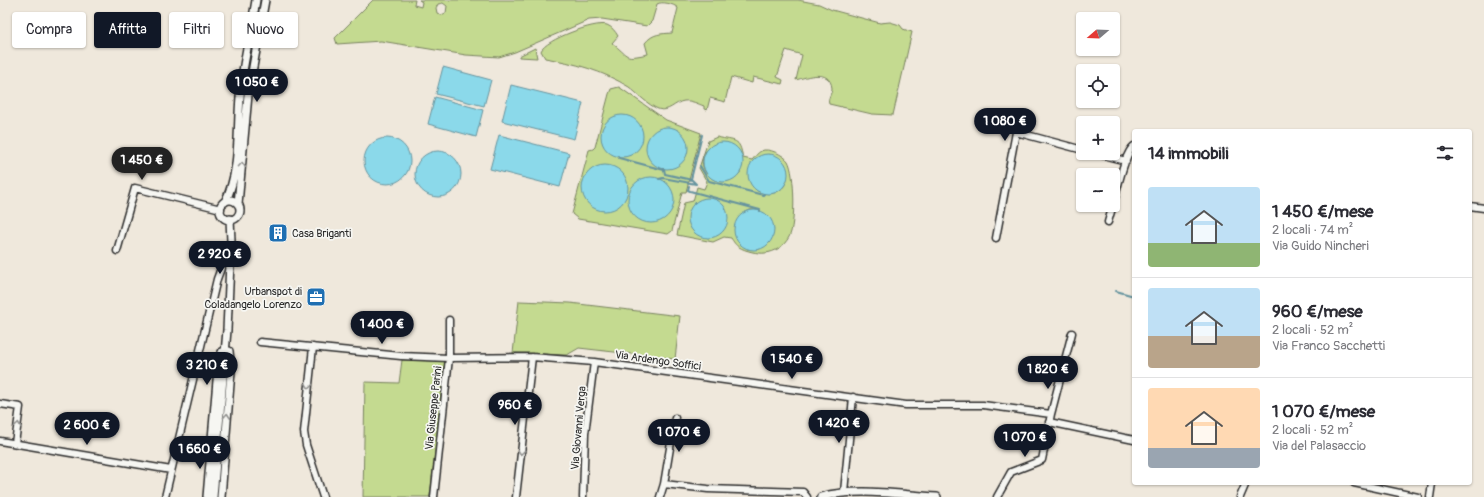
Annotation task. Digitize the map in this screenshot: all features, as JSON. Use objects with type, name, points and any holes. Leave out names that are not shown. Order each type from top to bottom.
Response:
[{"type":"main road","points":[[256,0],[240,95],[238,141],[232,188],[221,210],[223,216],[230,219],[239,215],[240,208],[238,204],[248,95],[265,0]]},
{"type":"main road","points":[[225,202],[232,200],[238,204]]},
{"type":"main road","points":[[213,497],[227,330],[231,241],[230,219]]},
{"type":"main road","points":[[207,497],[218,369],[227,330]]},
{"type":"main road","points":[[221,497],[231,370],[227,330]]},
{"type":"main road","points":[[821,497],[844,492],[936,497]]},
{"type":"street","points":[[996,238],[1016,132],[1076,148]]},
{"type":"street","points":[[1120,182],[1132,147]]},
{"type":"street","points":[[1119,160],[1126,162]]},
{"type":"street","points":[[117,251],[135,188],[221,210]]},
{"type":"street","points":[[1472,206],[1484,208]]},
{"type":"street","points":[[1108,222],[1111,212]]},
{"type":"street","points":[[165,497],[217,279],[231,241]]},
{"type":"street","name":"Via Giuseppe Parini","points":[[434,497],[449,358],[449,320]]},
{"type":"street","points":[[997,497],[1011,472],[1042,460],[1049,422],[1072,333]]},
{"type":"street","name":"Via Ardengo Soffici","points":[[260,342],[401,356],[449,358],[532,357],[594,362],[729,381],[853,396],[906,405],[983,405],[1051,414]]},
{"type":"street","points":[[313,347],[304,432],[306,445],[323,497]]},
{"type":"street","points":[[516,497],[532,357]]},
{"type":"street","name":"Via Giovanni Verga","points":[[583,497],[585,434],[594,362]]},
{"type":"street","points":[[844,492],[853,396]]},
{"type":"street","points":[[0,404],[20,407],[15,443]]},
{"type":"street","points":[[660,497],[664,484],[676,418]]},
{"type":"street","points":[[1049,422],[1132,440]]},
{"type":"street","points":[[0,441],[171,470]]},
{"type":"street","points":[[664,484],[708,489],[803,492],[807,497]]},
{"type":"street","points":[[1240,497],[1245,485]]},
{"type":"street","points":[[1361,485],[1398,495],[1418,497]]},
{"type":"street","points":[[1430,497],[1432,485]]},
{"type":"green space","points":[[373,0],[415,0],[414,5],[421,7],[422,2],[419,0],[798,0],[819,4],[832,10],[880,23],[890,22],[900,25],[903,29],[912,32],[893,115],[872,114],[829,104],[832,88],[827,78],[817,75],[796,80],[802,55],[786,50],[777,77],[783,80],[782,84],[753,77],[752,83],[731,77],[725,102],[710,98],[707,110],[704,109],[704,106],[687,101],[681,102],[665,110],[658,109],[629,87],[609,76],[567,62],[545,58],[541,51],[551,42],[571,32],[592,26],[607,25],[615,31],[618,36],[612,43],[627,56],[648,54],[645,43],[651,37],[672,33],[678,8],[668,3],[657,4],[652,21],[647,26],[602,19],[589,20],[515,52],[499,57],[466,55],[381,41],[337,44],[335,38]],"holes":[[[443,3],[447,6],[446,13],[441,15],[437,13],[436,8],[438,4]]]},
{"type":"green space","points":[[535,48],[537,58],[519,57],[519,56]]},
{"type":"green space","points":[[619,87],[666,120],[701,133],[686,192],[682,192],[672,231],[668,234],[578,219],[572,214],[589,150],[595,147],[609,94],[611,89]]},
{"type":"green space","points":[[717,137],[733,140],[738,143],[742,151],[743,158],[752,160],[760,152],[768,150],[780,154],[788,161],[792,176],[794,199],[793,222],[789,237],[779,248],[769,252],[759,253],[748,251],[737,246],[731,238],[724,237],[713,242],[677,235],[684,203],[693,201],[697,187],[704,189],[707,182],[699,168],[708,141]],"holes":[[[719,143],[732,145],[741,154],[740,173],[732,180],[723,182],[715,180],[709,176],[704,170],[702,163],[703,156],[709,148]],[[771,155],[785,185],[779,191],[768,194],[756,190],[759,157]],[[750,210],[757,210],[760,249],[747,249],[744,213]],[[689,216],[721,233],[708,238],[692,229]]]},
{"type":"green space","points":[[519,301],[570,303],[680,316],[675,359],[579,348],[567,355],[513,353]]},
{"type":"green space","points":[[402,360],[445,361],[430,497],[363,497],[365,382],[399,383]]},
{"type":"water","points":[[443,67],[491,80],[484,106],[436,94]]},
{"type":"water","points":[[511,85],[583,103],[574,139],[502,121]]},
{"type":"water","points":[[435,97],[483,110],[476,137],[428,124]]},
{"type":"water","points":[[622,115],[637,121],[643,136],[637,151],[622,157],[607,151],[601,136],[607,121]]},
{"type":"water","points":[[667,127],[682,133],[688,148],[682,163],[667,169],[652,163],[646,148],[652,133]]},
{"type":"water","points":[[499,135],[569,153],[560,187],[490,169]]},
{"type":"water","points":[[382,138],[392,138],[400,142],[406,148],[410,156],[410,166],[406,174],[400,180],[392,184],[382,184],[374,180],[368,174],[364,166],[364,156],[368,148],[374,142]]},
{"type":"water","points":[[723,142],[731,144],[737,148],[741,154],[743,162],[741,170],[737,176],[731,180],[723,182],[715,180],[709,176],[705,170],[703,162],[705,154],[709,148],[715,144]]},
{"type":"water","points":[[433,151],[443,151],[451,155],[457,161],[461,169],[461,179],[457,187],[451,193],[443,197],[433,197],[425,193],[419,187],[415,179],[415,169],[419,161],[425,155]]},
{"type":"water","points":[[768,154],[776,156],[782,160],[786,166],[788,174],[786,182],[782,188],[776,192],[768,194],[760,192],[754,188],[750,182],[748,174],[750,166],[754,160],[760,156]]},
{"type":"water","points":[[605,165],[618,169],[624,175],[628,188],[624,201],[618,207],[605,211],[592,207],[586,201],[582,188],[586,175],[592,169]]},
{"type":"water","points":[[651,177],[664,181],[670,187],[674,200],[670,213],[664,219],[651,223],[638,219],[632,213],[628,200],[632,187],[638,181]]},
{"type":"water","points":[[708,198],[716,200],[722,204],[726,210],[728,218],[726,226],[722,232],[716,236],[708,238],[700,236],[694,232],[690,226],[688,218],[690,210],[694,204],[700,200]]},
{"type":"water","points":[[754,210],[762,212],[768,216],[772,222],[774,230],[772,238],[768,244],[762,248],[754,250],[746,248],[740,244],[736,238],[734,230],[736,222],[740,216],[746,212]]},
{"type":"waterway","points":[[691,179],[702,135]]},
{"type":"waterway","points":[[618,156],[619,158],[664,170]]},
{"type":"waterway","points":[[700,166],[709,181],[763,195],[764,194]]},
{"type":"waterway","points":[[664,169],[665,174],[692,180],[696,184]]},
{"type":"waterway","points":[[659,179],[663,178],[696,184]]},
{"type":"waterway","points":[[689,186],[688,190],[690,191],[760,211]]},
{"type":"waterway","points":[[1116,291],[1132,295]]},
{"type":"place","name":"Casa Briganti","points":[[278,233]]},
{"type":"place","name":"Urbanspot di Coladangelo Lorenzo","points":[[316,297]]}]
